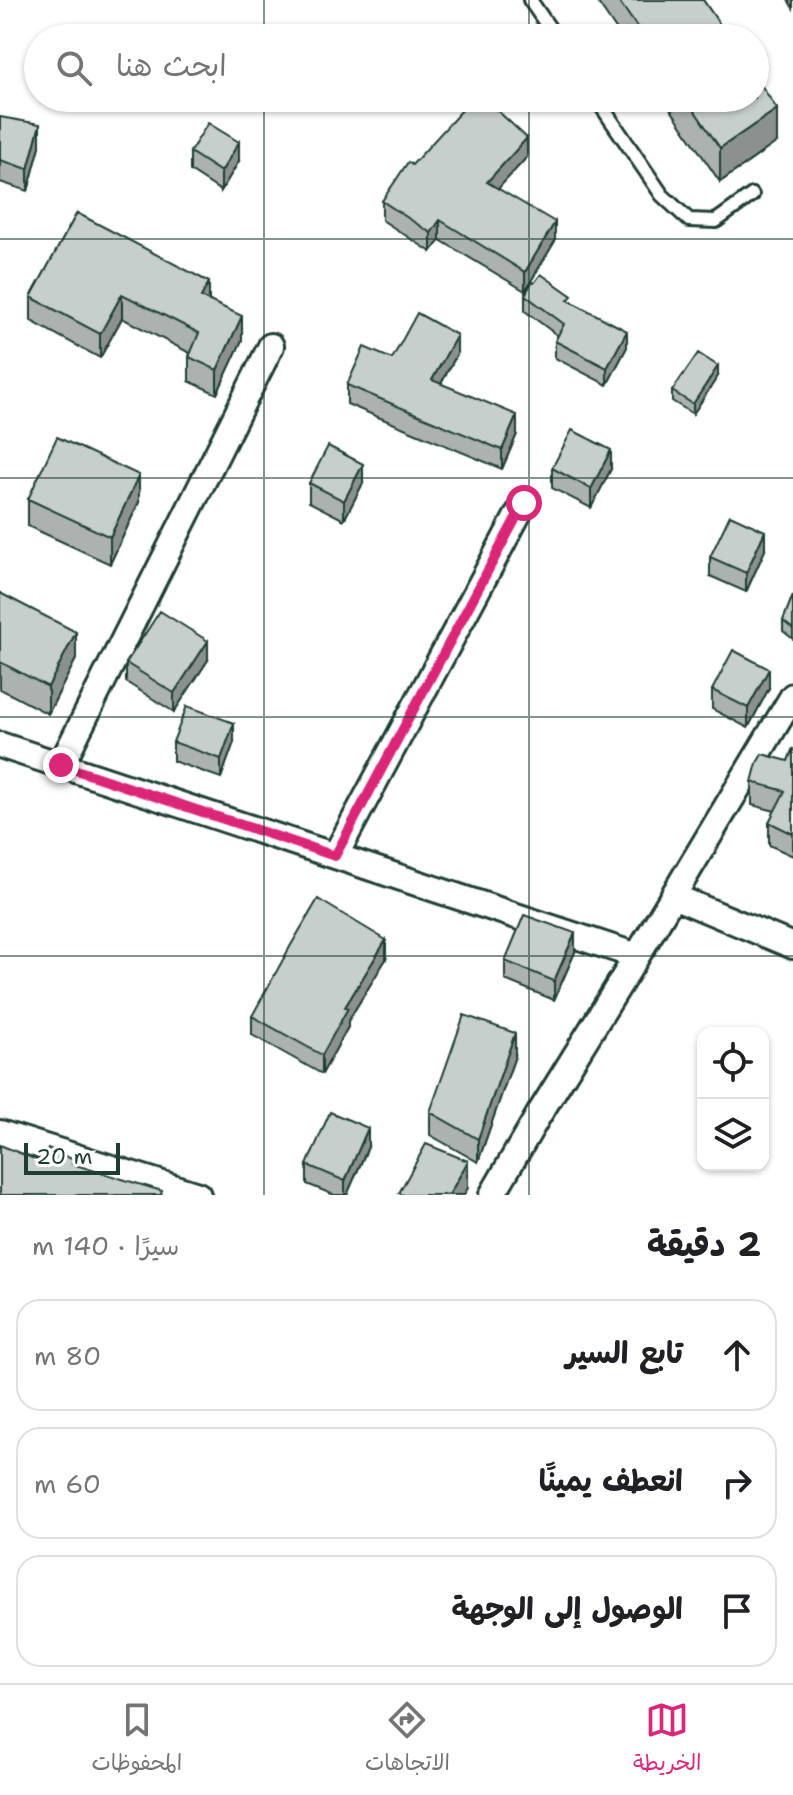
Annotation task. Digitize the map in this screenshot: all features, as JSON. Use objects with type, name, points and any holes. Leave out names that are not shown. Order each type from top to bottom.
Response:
[{"type":"street","points":[[61,765],[271,346]]},
{"type":"street","points":[[335,856],[524,503]]},
{"type":"street","points":[[492,1195],[793,696]]},
{"type":"street","points":[[0,745],[637,956]]},
{"type":"street","points":[[673,896],[793,946]]},
{"type":"street","points":[[0,1133],[198,1195]]},
{"type":"lane","points":[[530,0],[546,24]]},
{"type":"lane","points":[[606,112],[662,195],[689,220],[716,221],[752,195]]},
{"type":"building","points":[[618,0],[703,0],[719,24],[635,24]]},
{"type":"building","points":[[769,97],[777,109],[720,148],[696,112],[769,112]]},
{"type":"building","points":[[460,112],[499,112],[527,138],[487,182],[555,222],[525,272],[440,220],[431,233],[382,201],[408,162],[412,165]]},
{"type":"building","points":[[0,117],[40,124],[28,169],[0,160]]},
{"type":"building","points":[[208,123],[239,142],[221,172],[190,152]]},
{"type":"building","points":[[77,213],[209,282],[201,297],[242,316],[217,370],[189,357],[199,333],[122,294],[100,334],[31,297]]},
{"type":"building","points":[[541,274],[572,296],[568,300],[627,331],[607,368],[555,341],[564,324],[525,295]]},
{"type":"building","points":[[417,313],[457,335],[432,380],[517,415],[502,450],[347,385],[364,347],[392,359]]},
{"type":"building","points":[[698,353],[718,366],[693,404],[672,391]]},
{"type":"building","points":[[572,430],[611,450],[591,489],[552,468]]},
{"type":"building","points":[[57,437],[139,475],[110,537],[28,499]]},
{"type":"building","points":[[328,446],[363,464],[344,501],[309,483]]},
{"type":"building","points":[[730,515],[765,531],[746,573],[710,557]]},
{"type":"building","points":[[0,593],[76,632],[48,687],[0,662]]},
{"type":"building","points":[[793,595],[793,629],[783,621]]},
{"type":"building","points":[[160,611],[208,641],[174,693],[126,663]]},
{"type":"building","points":[[733,650],[769,669],[748,708],[712,690]]},
{"type":"building","points":[[187,706],[234,723],[221,759],[173,742]]},
{"type":"building","points":[[793,748],[793,834],[769,822],[785,791],[752,782],[762,754],[788,761]]},
{"type":"building","points":[[318,899],[386,940],[345,1007],[348,1008],[322,1055],[252,1016]]},
{"type":"building","points":[[524,915],[575,933],[554,981],[505,961]]},
{"type":"building","points":[[464,1015],[515,1033],[478,1139],[430,1112]]},
{"type":"building","points":[[330,1112],[368,1128],[345,1181],[307,1165]]},
{"type":"building","points":[[426,1144],[468,1161],[449,1195],[399,1193]]},
{"type":"building","points":[[0,1145],[42,1162],[48,1148],[74,1160],[72,1164],[162,1191],[161,1195],[0,1195]]},
{"type":"route","points":[[61,765],[335,856],[524,503]]}]
